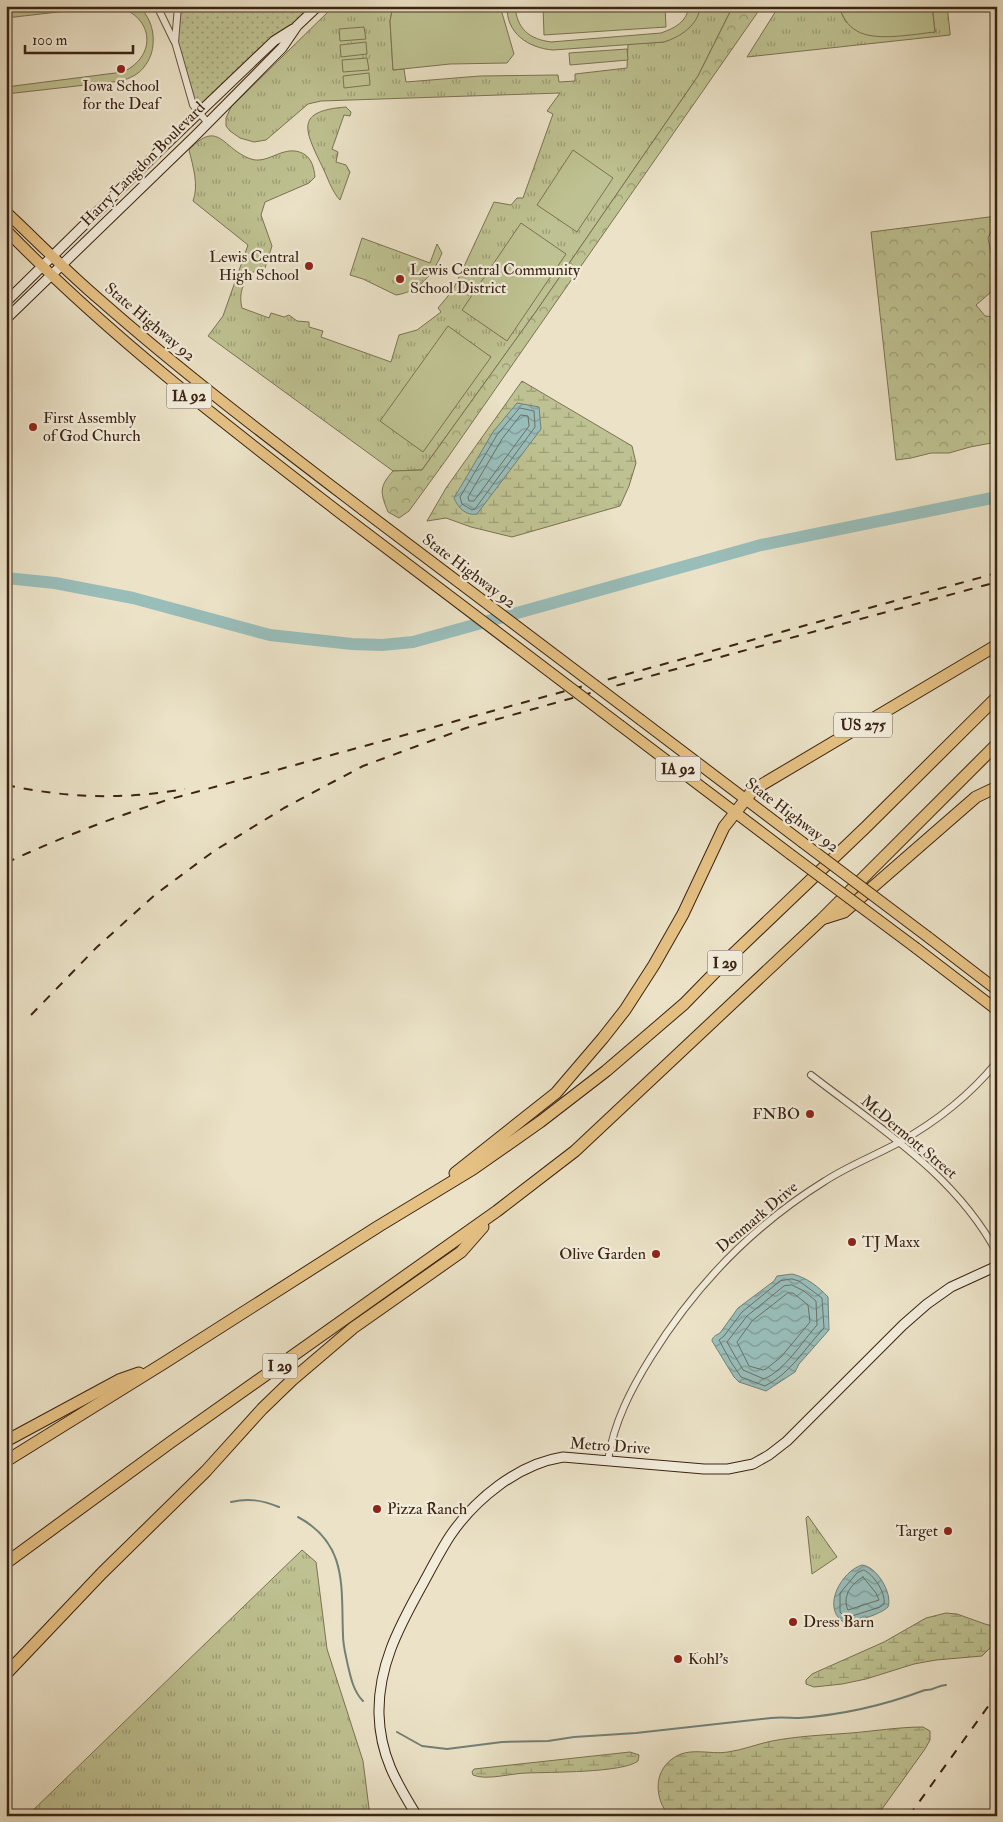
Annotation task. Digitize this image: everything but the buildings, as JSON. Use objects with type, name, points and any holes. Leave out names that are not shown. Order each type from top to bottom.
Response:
[{"type":"highway","name":"US 275","points":[[736,812],[753,790],[997,645]]},
{"type":"highway","name":"I 29","points":[[6,1462],[473,1169],[540,1122],[606,1071],[684,1004],[997,697]]},
{"type":"highway","name":"I 29","points":[[6,1563],[171,1442],[496,1212],[575,1150],[821,920],[997,744]]},
{"type":"highway","points":[[821,920],[844,912],[976,797],[997,788]]},
{"type":"highway","points":[[427,1197],[556,1093],[604,1038],[625,1010],[654,965],[683,914],[724,827],[736,812]]},
{"type":"highway","points":[[6,1674],[102,1573],[206,1471],[262,1409],[292,1380],[353,1328],[461,1252],[496,1212]]},
{"type":"highway","points":[[6,1441],[120,1380],[164,1363]]},
{"type":"highway","points":[[6,1554],[64,1520]]},
{"type":"highway","points":[[6,1567],[22,1550]]},
{"type":"main road","name":"State Highway 92","points":[[6,212],[100,300],[228,406],[997,990]]},
{"type":"main road","name":"State Highway 92","points":[[6,230],[51,276],[180,389],[344,516],[997,1010]]},
{"type":"street","points":[[157,6],[175,42],[193,106],[208,122]]},
{"type":"street","points":[[175,42],[178,6]]},
{"type":"street","name":"Harry Langdon Boulevard","points":[[6,302],[274,41],[297,26],[318,6]]},
{"type":"street","name":"Harry Langdon Boulevard","points":[[6,319],[282,48],[297,26]]},
{"type":"street","name":"Denmark Drive","points":[[608,1460],[618,1420],[633,1387],[668,1330],[710,1277],[757,1231],[790,1205],[843,1170],[898,1143],[953,1107],[997,1062]]},
{"type":"street","name":"McDermott Street","points":[[810,1075],[923,1162],[963,1202],[997,1253]]},
{"type":"street","name":"Metro Drive","points":[[417,1816],[401,1792],[390,1770],[383,1749],[379,1702],[383,1675],[399,1627],[450,1536],[470,1512],[490,1493],[519,1473],[545,1461],[563,1457],[718,1469],[736,1468],[761,1460],[787,1441],[903,1325],[931,1300],[951,1287],[997,1266]]},
{"type":"green space","points":[[129,5],[139,8],[144,11],[152,27],[153,48],[151,55],[139,72],[121,81],[6,94],[6,87],[123,72],[135,65],[142,56],[147,36],[137,17],[127,10],[114,6]]},
{"type":"green space","points":[[45,6],[110,6],[6,18],[6,11]]},
{"type":"green space","points":[[178,6],[311,6],[199,113],[193,105],[175,42]]},
{"type":"green space","points":[[334,6],[393,6],[390,21],[393,70],[404,69],[406,82],[480,76],[558,75],[559,82],[575,81],[575,74],[627,68],[628,44],[664,42],[699,11],[700,6],[733,6],[698,76],[537,310],[422,470],[393,471],[208,336],[223,316],[248,245],[193,201],[195,195],[194,169],[189,150],[207,136],[214,136],[251,159],[264,159],[290,151],[297,151],[309,158],[315,177],[309,183],[265,202],[261,215],[272,246],[264,271],[257,269],[243,286],[242,308],[269,318],[271,313],[284,317],[289,315],[297,321],[309,322],[309,327],[323,331],[321,337],[391,362],[399,335],[417,330],[441,312],[438,308],[453,290],[494,202],[511,205],[517,198],[523,198],[553,114],[547,111],[560,93],[321,101],[308,104],[266,140],[254,142],[240,138],[230,131],[226,126],[226,118],[231,107]]},
{"type":"green space","points":[[393,6],[500,6],[514,54],[507,63],[450,64],[393,70],[390,21]]},
{"type":"green space","points":[[507,6],[515,6],[518,21],[526,32],[543,41],[551,42],[661,33],[680,24],[688,12],[689,6],[700,6],[696,19],[688,29],[664,42],[553,50],[535,46],[520,37],[510,24]]},
{"type":"green space","points":[[543,6],[665,6],[666,27],[544,35]]},
{"type":"green space","points":[[733,6],[762,6],[409,511],[399,518],[388,512],[382,494],[385,481],[393,471],[422,470],[537,310],[698,76]]},
{"type":"green space","points":[[779,6],[838,6],[846,22],[935,32],[932,6],[947,6],[950,35],[747,57]]},
{"type":"green space","points":[[838,6],[932,6],[935,32],[884,37],[865,34],[851,26]]},
{"type":"green space","points":[[364,27],[366,39],[340,41],[339,29]]},
{"type":"green space","points":[[366,42],[367,54],[341,57],[340,45]]},
{"type":"green space","points":[[627,49],[628,60],[570,65],[569,53]]},
{"type":"green space","points":[[367,58],[369,70],[343,72],[342,60]]},
{"type":"green space","points":[[369,73],[370,85],[344,88],[343,76]]},
{"type":"green space","points":[[346,107],[351,112],[350,116],[344,115],[332,149],[338,152],[336,162],[346,165],[350,172],[340,200],[332,188],[311,142],[308,124],[311,118],[318,113]]},
{"type":"green space","points":[[573,150],[613,178],[577,232],[537,205]]},
{"type":"green space","points":[[997,216],[997,228],[993,228],[988,238],[996,277],[991,292],[976,305],[985,316],[997,317],[997,442],[949,453],[931,453],[896,460],[871,232]]},
{"type":"green space","points":[[521,223],[566,254],[507,341],[462,310]]},
{"type":"green space","points":[[362,238],[430,263],[437,244],[442,253],[435,268],[419,286],[396,295],[363,279],[350,275]]},
{"type":"green space","points":[[448,326],[491,357],[423,452],[380,421]]},
{"type":"green space","points":[[522,381],[632,446],[636,463],[620,506],[512,537],[471,527],[446,518],[427,521],[446,488]]},
{"type":"green space","points":[[808,1516],[837,1557],[812,1574],[806,1518]]},
{"type":"green space","points":[[302,1550],[316,1562],[327,1649],[363,1761],[370,1816],[27,1816]]},
{"type":"green space","points":[[946,1613],[957,1614],[997,1627],[997,1641],[982,1656],[914,1664],[866,1679],[842,1684],[814,1687],[806,1684],[806,1680],[812,1674],[884,1642],[926,1618]]},
{"type":"green space","points":[[923,1727],[930,1731],[930,1740],[877,1816],[669,1816],[661,1802],[658,1786],[662,1771],[672,1759],[685,1753],[721,1753],[792,1738]]},
{"type":"green space","points":[[630,1752],[639,1755],[638,1761],[630,1765],[602,1770],[521,1773],[485,1777],[478,1777],[473,1775],[472,1772],[474,1769]]},
{"type":"water","points":[[517,403],[539,407],[541,429],[477,514],[469,514],[460,508],[454,498],[493,432]]},
{"type":"water","points":[[792,1274],[812,1283],[828,1297],[829,1330],[799,1364],[795,1372],[766,1391],[739,1382],[712,1341],[713,1338],[720,1333],[738,1308],[774,1281],[777,1276]]},
{"type":"water","points":[[862,1565],[873,1570],[882,1581],[888,1595],[888,1607],[866,1618],[847,1622],[842,1621],[836,1615],[834,1598],[842,1581],[848,1574]]},
{"type":"waterway","points":[[6,578],[55,583],[133,598],[270,635],[352,644],[382,645],[413,642],[761,545],[997,497]]},
{"type":"waterway","points":[[231,1502],[255,1500],[279,1507]]},
{"type":"waterway","points":[[298,1517],[314,1528],[326,1540],[334,1554],[341,1584],[345,1651],[353,1685],[363,1701]]},
{"type":"waterway","points":[[397,1732],[422,1746],[447,1749],[502,1742],[548,1741],[847,1712],[879,1705],[946,1685]]},
{"type":"railway","points":[[6,863],[86,829],[167,800],[997,573]]},
{"type":"railway","points":[[31,1015],[97,947],[156,894],[214,851],[284,808],[363,766],[466,728],[997,582]]},
{"type":"railway","points":[[6,785],[51,793],[95,796],[139,795],[185,789]]},
{"type":"railway","points":[[909,1816],[997,1694]]},
{"type":"place","name":"Iowa School for the Deaf","points":[[121,69]]},
{"type":"place","name":"Lewis Central High School","points":[[309,266]]},
{"type":"place","name":"Lewis Central Community School District","points":[[400,279]]},
{"type":"place","name":"First Assembly of God Church","points":[[33,427]]},
{"type":"place","name":"FNBO","points":[[810,1114]]},
{"type":"place","name":"TJ Maxx","points":[[852,1242]]},
{"type":"place","name":"Olive Garden","points":[[656,1254]]},
{"type":"place","name":"Pizza Ranch","points":[[377,1509]]},
{"type":"place","name":"Target","points":[[948,1531]]},
{"type":"place","name":"Dress Barn","points":[[793,1622]]},
{"type":"place","name":"Kohl's","points":[[678,1659]]}]
